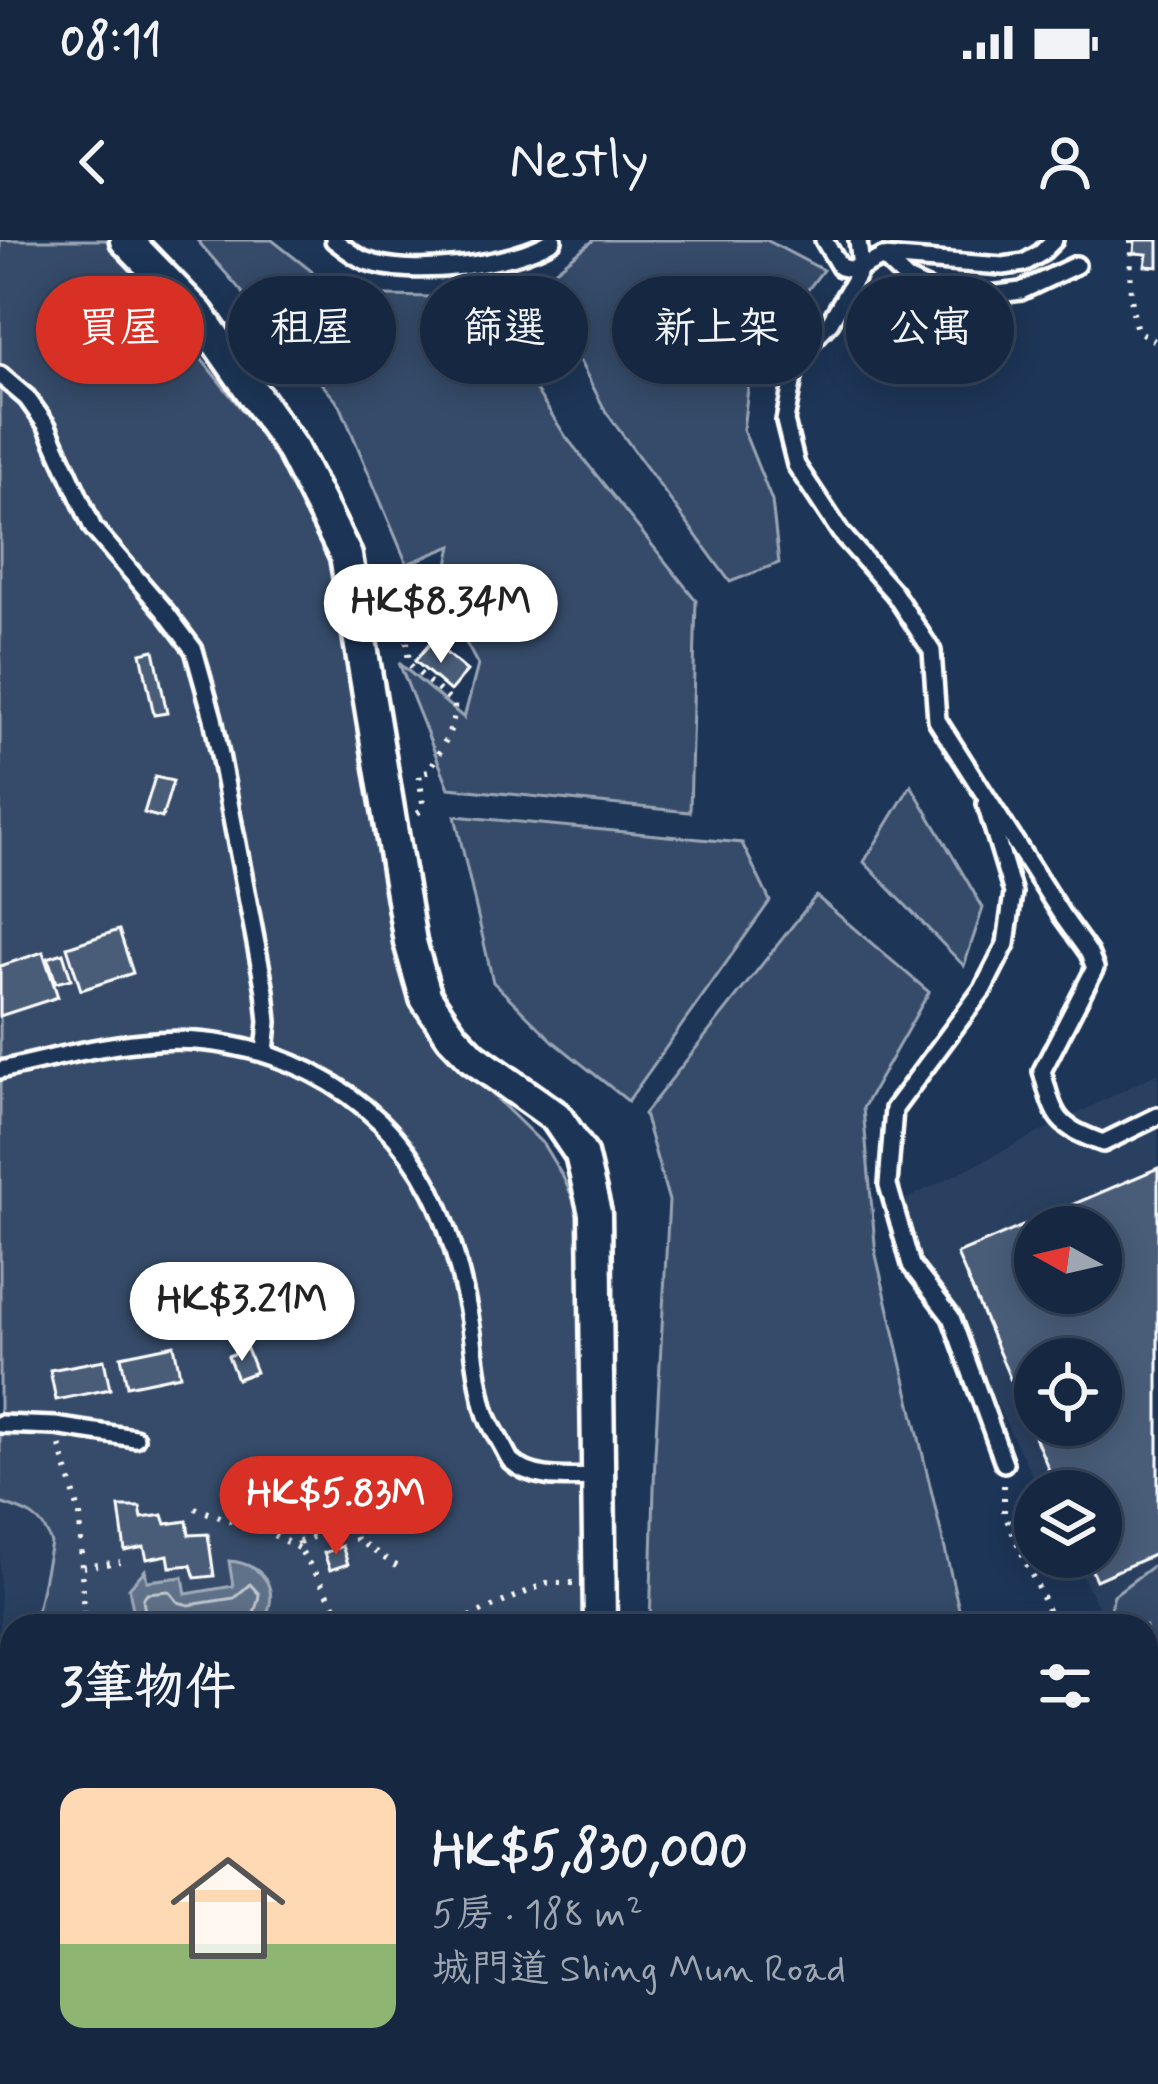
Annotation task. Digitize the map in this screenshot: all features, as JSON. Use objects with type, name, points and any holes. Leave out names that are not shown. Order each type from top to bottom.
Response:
[{"type":"street","points":[[126,240],[198,314],[292,449],[346,556],[410,942],[427,998],[473,1058],[556,1117],[581,1154],[596,1214],[599,1614]]},
{"type":"lane","points":[[334,240],[365,261],[404,268],[470,266],[512,258],[553,240]]},
{"type":"lane","points":[[824,240],[840,266],[849,269],[883,257],[1003,266],[1024,263],[1054,240]]},
{"type":"lane","points":[[858,240],[861,268],[830,322],[795,367],[785,421],[796,465],[841,533],[894,593],[932,651],[937,720],[1096,968],[1042,1071],[1052,1112],[1070,1130],[1103,1143],[1158,1116]]},
{"type":"lane","points":[[883,257],[903,276]]},
{"type":"lane","points":[[1014,292],[1076,265]]},
{"type":"lane","points":[[0,375],[27,398],[47,426],[93,528],[194,650],[213,718],[266,991],[265,1052]]},
{"type":"lane","points":[[980,784],[1013,893],[1006,944],[983,989],[894,1109],[888,1185],[911,1265],[951,1317],[1004,1463]]},
{"type":"lane","points":[[0,1070],[142,1042],[183,1040],[265,1052],[309,1069],[347,1092],[412,1157],[434,1195],[468,1309],[486,1415],[510,1460],[541,1476],[600,1478]]},
{"type":"lane","points":[[0,1424],[55,1426],[135,1438]]},
{"type":"path","points":[[1131,240],[1132,312],[1138,330],[1158,343]]},
{"type":"path","points":[[376,588],[395,590],[404,611],[409,664],[456,711],[429,771],[422,772]]},
{"type":"path","points":[[55,1426],[80,1515],[84,1614]]},
{"type":"path","points":[[1004,1463],[1004,1513],[1050,1614]]},
{"type":"path","points":[[289,1494],[300,1545],[340,1614]]},
{"type":"path","points":[[195,1508],[300,1545],[352,1522],[356,1539],[401,1569]]},
{"type":"path","points":[[82,1567],[120,1562]]},
{"type":"path","points":[[476,1614],[548,1583],[599,1584]]},
{"type":"shaded area","points":[[0,240],[106,240],[135,276],[36,276],[36,384],[204,384],[204,362],[279,456],[315,526],[342,599],[390,902],[464,1067],[543,1144],[582,1217],[590,1614],[36,1614],[51,1543],[38,1521],[0,1503]]},
{"type":"shaded area","points":[[197,240],[272,240],[318,276],[228,276]]},
{"type":"shaded area","points":[[594,240],[766,240],[823,270],[818,276],[612,276],[612,384],[749,384],[743,429],[772,501],[779,563],[730,582],[606,412],[588,377],[588,276],[548,276]]},
{"type":"shaded area","points":[[396,296],[420,297],[420,384],[532,384],[566,437],[696,600],[690,812],[449,788],[399,663],[464,718],[478,665],[441,597],[452,546],[407,564],[340,405],[322,384],[396,384]]},
{"type":"shaded area","points":[[911,785],[983,908],[964,966],[864,862]]},
{"type":"shaded area","points":[[455,816],[742,843],[770,901],[628,1101],[554,1042],[493,982]]},
{"type":"shaded area","points":[[816,896],[929,992],[863,1108],[876,1255],[960,1614],[650,1614],[669,1201],[644,1114]]},
{"type":"shaded area","points":[[1158,1073],[1158,1585],[1101,1613],[1084,1578],[1122,1578],[1122,1470],[1030,1470],[1018,1446],[1122,1446],[1122,1338],[1014,1338],[1014,1439],[897,1204]]},
{"type":"shaded area","points":[[0,1503],[42,1521],[51,1543],[36,1614],[0,1614]]},
{"type":"shaded area","points":[[1158,1562],[1158,1614],[1109,1614],[1114,1595]]},
{"type":"water","points":[[229,1561],[262,1574],[270,1592],[267,1614],[134,1614],[129,1588],[145,1570],[147,1581],[183,1577],[186,1594],[233,1586]]},
{"type":"building","points":[[1135,240],[1158,240],[1158,267],[1145,266],[1147,254],[1134,253]]},
{"type":"building","points":[[432,641],[467,671],[450,691],[415,661]]},
{"type":"building","points":[[154,650],[167,713],[154,715],[141,653]]},
{"type":"building","points":[[155,777],[173,781],[162,818],[144,813]]},
{"type":"building","points":[[119,930],[133,973],[81,990],[67,947]]},
{"type":"building","points":[[43,952],[58,997],[0,1016],[0,966]]},
{"type":"building","points":[[63,953],[71,979],[56,983],[48,958]]},
{"type":"building","points":[[1158,1168],[1158,1553],[1122,1569],[1122,1470],[1049,1470],[1039,1446],[1122,1446],[1122,1338],[1014,1338],[1014,1388],[957,1254],[1014,1230],[1014,1314],[1122,1314],[1122,1206],[1069,1206]]},
{"type":"building","points":[[174,1345],[180,1375],[127,1386],[121,1356]]},
{"type":"building","points":[[247,1349],[256,1372],[237,1379],[228,1356]]},
{"type":"building","points":[[104,1360],[110,1389],[56,1400],[50,1370]]},
{"type":"building","points":[[119,1507],[140,1507],[142,1518],[163,1515],[166,1524],[187,1521],[189,1535],[208,1534],[214,1576],[195,1578],[191,1565],[170,1567],[168,1555],[147,1559],[144,1547],[125,1551]]},
{"type":"building","points":[[342,1546],[348,1564],[330,1570],[324,1553]]}]
